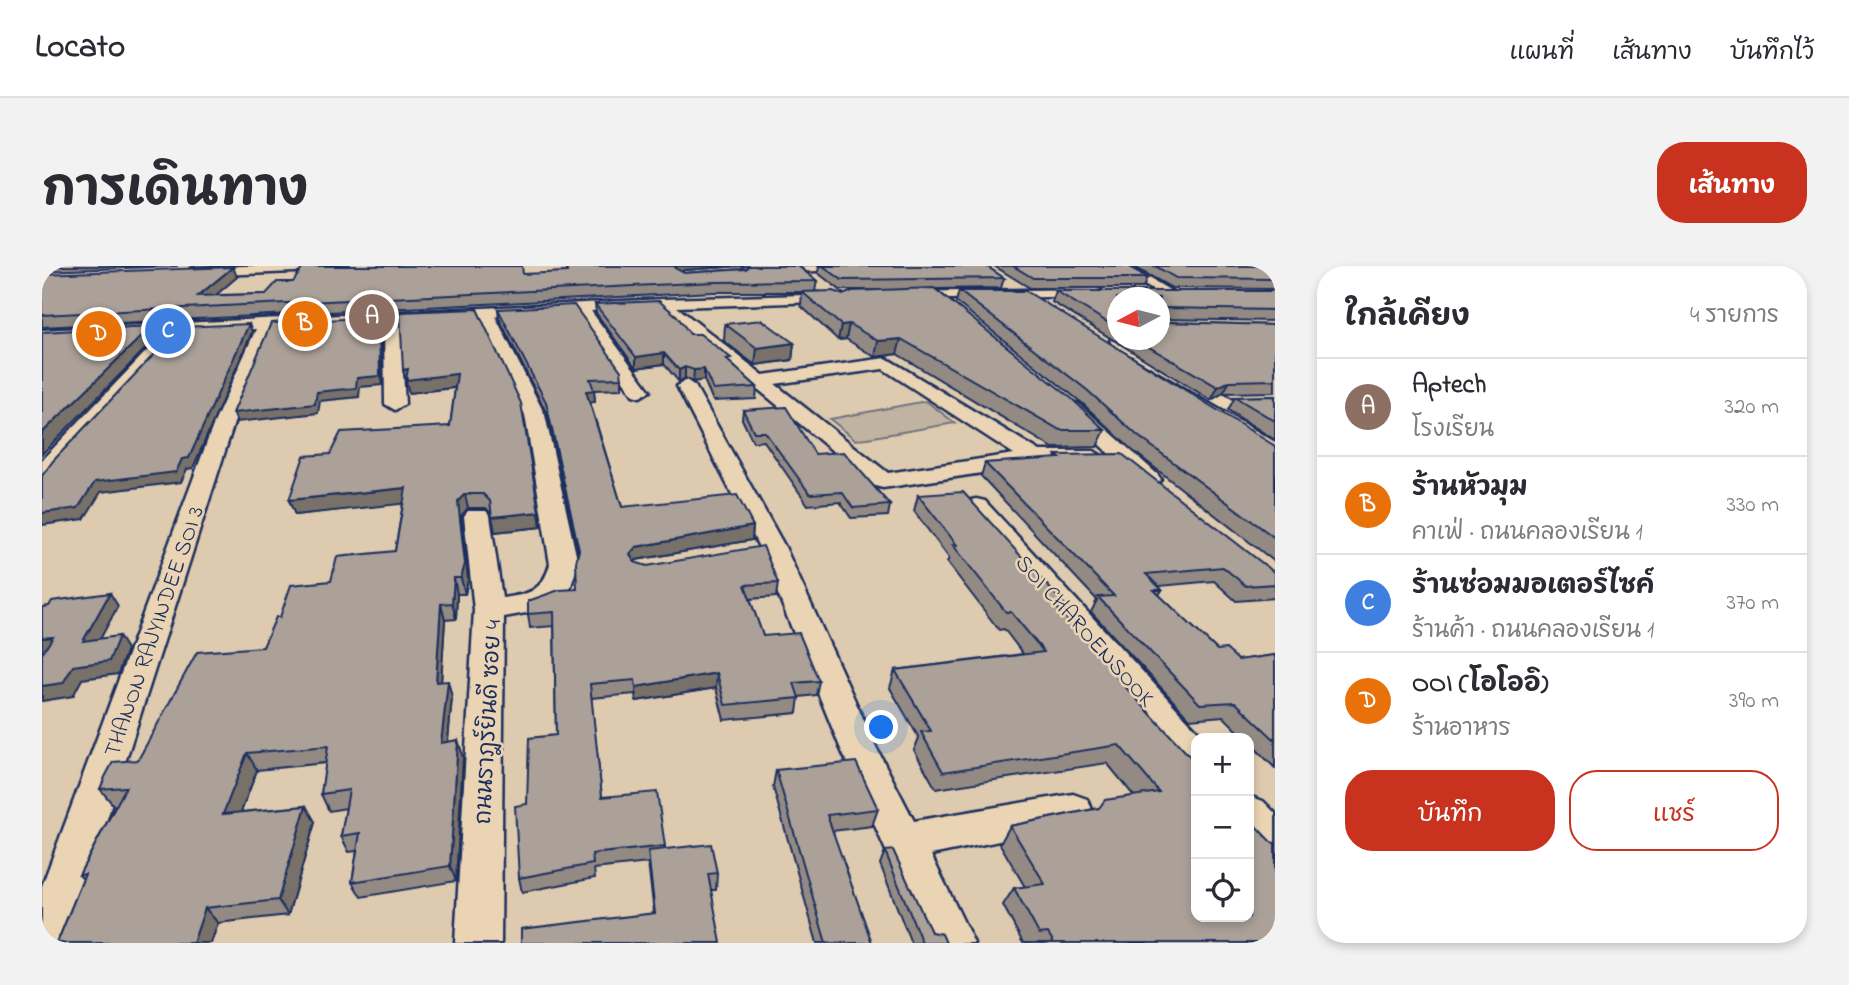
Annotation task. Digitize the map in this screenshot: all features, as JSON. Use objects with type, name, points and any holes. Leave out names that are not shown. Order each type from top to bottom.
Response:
[{"type":"street","points":[[187,269],[343,266]]},
{"type":"street","points":[[796,267],[836,266]]},
{"type":"street","points":[[1044,301],[1124,293],[1175,294],[1119,266]]},
{"type":"street","points":[[796,267],[834,298]]},
{"type":"street","points":[[1001,279],[1021,286],[1044,301],[1066,308]]},
{"type":"street","points":[[691,286],[704,302]]},
{"type":"street","points":[[884,296],[934,295],[1021,286]]},
{"type":"street","points":[[934,295],[956,312]]},
{"type":"street","points":[[42,335],[178,327],[280,316],[316,321],[663,303],[834,298],[856,304]]},
{"type":"street","points":[[316,321],[321,303]]},
{"type":"street","points":[[663,303],[883,481],[1035,458],[1122,457]]},
{"type":"street","points":[[580,307],[640,391]]},
{"type":"street","name":"ถนนราฎร์ยินดี ซอย 4","points":[[478,943],[489,610],[525,605],[554,592],[562,581],[564,564],[535,415],[485,312]]},
{"type":"street","name":"THANON RAJYINDEE SOI 3","points":[[42,940],[56,909],[148,648],[224,422],[280,316]]},
{"type":"street","points":[[392,317],[396,404]]},
{"type":"street","points":[[42,473],[178,327]]},
{"type":"street","points":[[1133,350],[1275,453]]},
{"type":"street","points":[[1137,350],[1275,433]]},
{"type":"street","points":[[761,381],[886,363],[1035,458]]},
{"type":"street","points":[[686,386],[759,549],[858,747],[951,943]]},
{"type":"street","points":[[1052,391],[1122,457],[1166,492]]},
{"type":"street","points":[[1223,402],[1262,401]]},
{"type":"street","name":"SOI CHAROENSOOK","points":[[976,506],[1191,748]]},
{"type":"street","points":[[477,516],[489,610]]},
{"type":"street","points":[[903,842],[1073,811]]},
{"type":"street","points":[[1254,819],[1275,842]]},
{"type":"shaded area","points":[[926,401],[955,423],[856,440],[830,419]]},
{"type":"building","points":[[304,266],[522,266],[523,274],[567,272],[566,266],[677,266],[675,268],[684,273],[746,269],[748,266],[798,266],[817,281],[715,282],[42,315],[42,274],[233,267],[198,296],[266,294],[277,282],[293,282]]},
{"type":"building","points":[[823,266],[986,266],[1004,278],[842,280]]},
{"type":"building","points":[[1013,266],[1128,266],[1147,278],[1033,278]]},
{"type":"building","points":[[1155,266],[1275,266],[1275,279],[1176,278]]},
{"type":"building","points":[[934,288],[1071,398],[1105,430],[1060,430],[901,339],[878,341],[849,324],[841,325],[802,292],[833,291],[843,295],[852,291]]},
{"type":"building","points":[[959,291],[1026,291],[1107,341],[1107,350],[1121,350],[1275,446],[1275,538],[1138,436],[1087,390]]},
{"type":"building","points":[[1056,291],[1107,291],[1107,322]]},
{"type":"building","points":[[1170,291],[1275,291],[1275,310],[1170,308]]},
{"type":"building","points":[[659,301],[677,316],[690,334],[700,334],[731,358],[726,359],[757,387],[713,390],[704,369],[685,367],[679,370],[664,353],[636,357],[595,304]]},
{"type":"building","points":[[574,305],[621,371],[622,378],[590,379],[594,390],[586,391],[622,507],[737,495],[753,526],[636,547],[630,554],[634,562],[647,566],[763,546],[778,583],[745,585],[763,636],[799,633],[819,681],[794,683],[799,698],[725,705],[717,673],[636,687],[635,680],[590,684],[602,797],[657,792],[665,846],[592,854],[593,864],[519,878],[515,806],[527,804],[529,738],[556,735],[554,612],[528,614],[528,601],[559,590],[577,589],[576,562],[579,550],[546,402],[498,309]]},
{"type":"building","points":[[477,309],[521,403],[539,512],[492,517],[490,501],[483,494],[465,494],[458,501],[465,564],[461,578],[454,578],[452,603],[441,604],[436,682],[448,681],[441,743],[458,740],[450,866],[352,882],[360,833],[341,836],[349,790],[321,794],[328,746],[247,753],[223,814],[306,806],[278,900],[205,908],[193,943],[57,943],[85,874],[79,875],[126,787],[100,789],[105,777],[113,762],[138,760],[197,652],[263,647],[276,617],[280,617],[291,585],[331,581],[337,557],[395,551],[406,488],[289,500],[304,456],[330,454],[341,432],[450,426],[457,374],[406,380],[408,369],[403,370],[400,312]]},
{"type":"building","points":[[379,317],[380,376],[357,378],[356,388],[317,392],[315,404],[233,413],[271,323]]},
{"type":"building","points":[[762,320],[794,343],[757,348],[725,324]]},
{"type":"building","points":[[1170,322],[1275,325],[1275,380],[1230,381],[1218,387],[1154,350],[1170,350]]},
{"type":"building","points":[[249,324],[189,458],[182,459],[176,472],[95,482],[78,508],[42,513],[42,476],[53,461],[180,327]]},
{"type":"building","points":[[152,326],[42,433],[42,332]]},
{"type":"building","points":[[1275,396],[1275,421],[1235,397]]},
{"type":"building","points":[[786,407],[815,454],[844,452],[890,505],[853,508],[842,492],[810,494],[765,432],[754,432],[743,410]]},
{"type":"building","points":[[1122,454],[1275,573],[1275,584],[1246,586],[1223,567],[1146,574],[1162,590],[1154,590],[1217,650],[1226,649],[1238,660],[1275,655],[1275,740],[1235,702],[1200,704],[1098,597],[1114,596],[985,463],[1060,458],[1056,455]]},
{"type":"building","points":[[963,492],[1066,606],[1056,607],[1191,758],[1191,922],[1254,922],[1254,824],[1275,843],[1275,943],[1054,943],[1048,933],[1039,934],[1014,888],[1045,884],[1010,826],[1099,808],[1105,800],[1159,792],[1119,745],[943,772],[921,732],[931,731],[895,670],[1044,652],[1011,612],[1006,612],[918,495]]},
{"type":"building","points":[[110,593],[83,641],[119,636],[109,661],[73,666],[63,683],[42,686],[42,654],[53,637],[42,638],[42,607],[49,606],[52,601]]},
{"type":"building","points":[[856,762],[878,809],[827,815],[872,943],[826,943],[776,770]]},
{"type":"building","points":[[711,844],[717,873],[708,874],[721,943],[521,943],[521,929],[655,913],[648,851]]},
{"type":"building","points":[[893,850],[931,932],[942,934],[946,943],[922,943],[885,851]]},
{"type":"place","name":"Aptech","points":[[372,317]]},
{"type":"place","name":"ร้านหัวมุม","points":[[305,324]]},
{"type":"place","name":"ร้านซ่อมมอเตอร์ไซค์","points":[[168,331]]},
{"type":"place","name":"OOI (โอโออิ)","points":[[99,334]]}]
